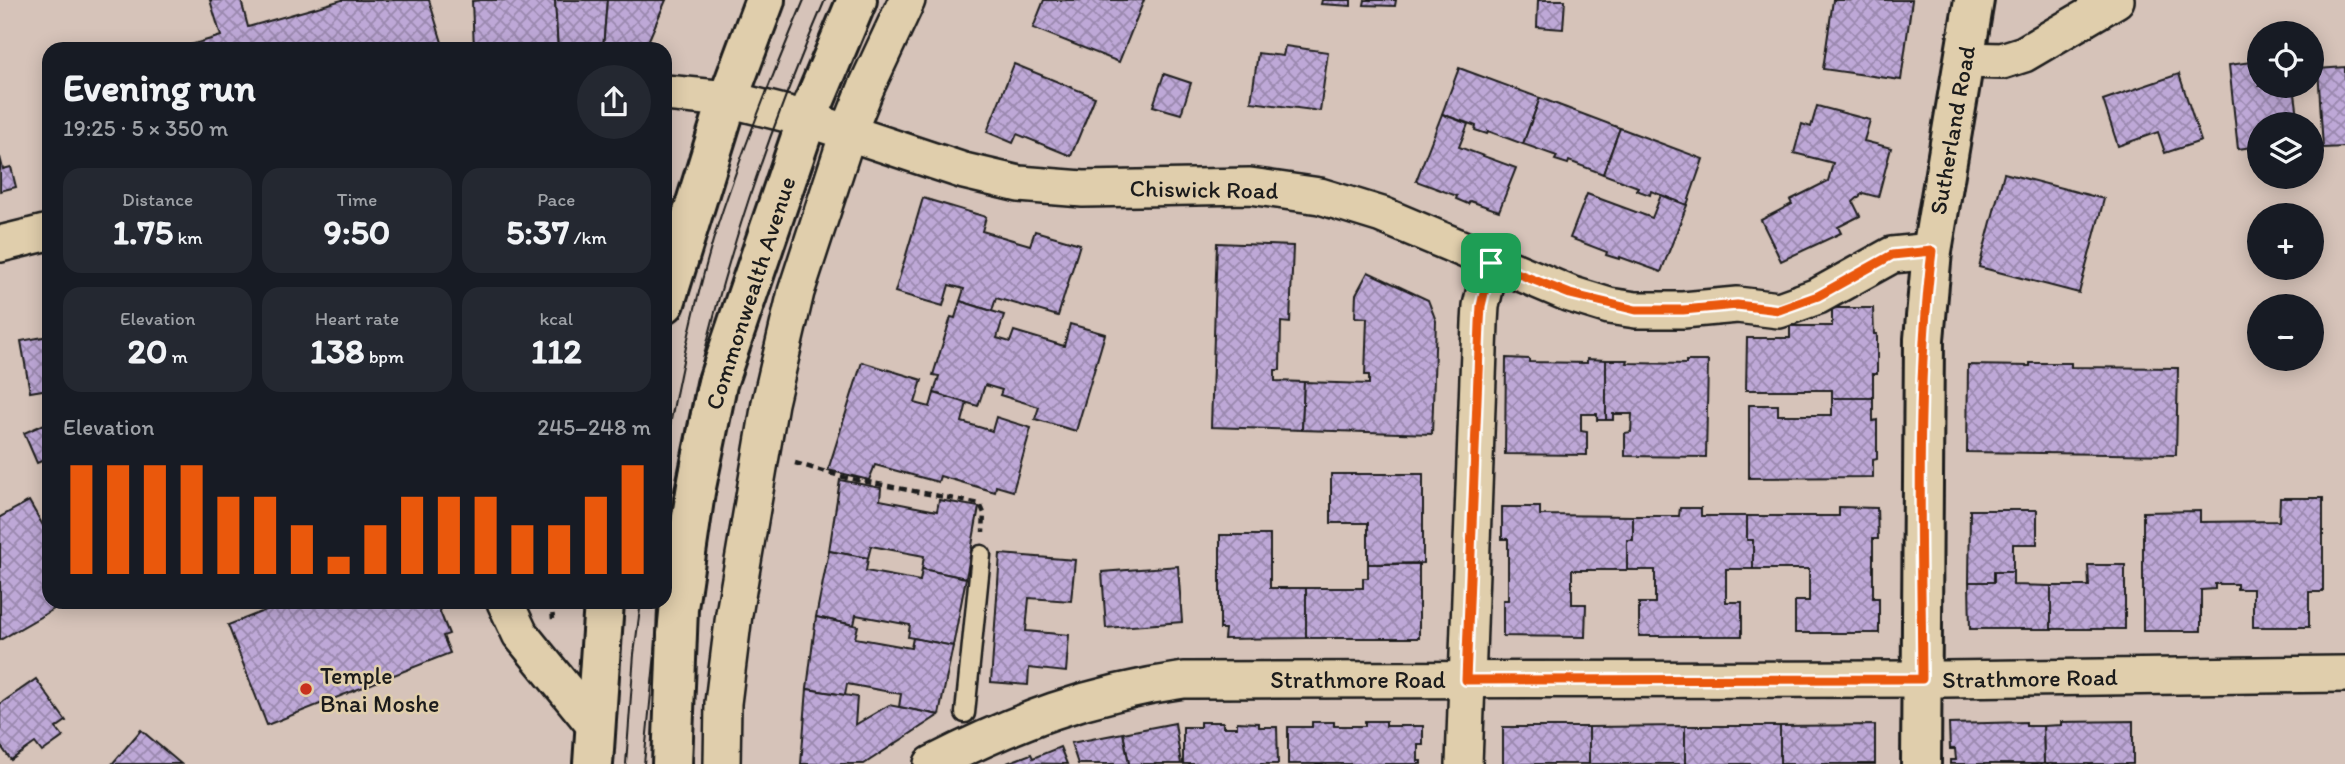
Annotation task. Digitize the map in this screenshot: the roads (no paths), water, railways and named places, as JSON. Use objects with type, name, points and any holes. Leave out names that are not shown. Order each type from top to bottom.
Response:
[{"type":"main road","points":[[672,280],[728,99],[765,0]]},
{"type":"main road","name":"Commonwealth Avenue","points":[[672,764],[678,608],[695,492],[717,384],[807,118],[857,0]]},
{"type":"main road","name":"Sutherland Road","points":[[1921,764],[1924,338],[1932,251],[1974,0]]},
{"type":"main road","points":[[593,764],[603,609]]},
{"type":"street","name":"Commonwealth Avenue","points":[[722,764],[723,703],[734,614],[770,403],[796,292],[848,133],[907,0]]},
{"type":"street","points":[[1964,60],[2002,61],[2024,54],[2116,0]]},
{"type":"street","name":"Chiswick Road","points":[[672,94],[728,99],[807,118],[964,171],[1045,188],[1250,186],[1320,196],[1382,215],[1583,299],[1636,310],[1683,310],[1737,305],[1779,310],[1818,296],[1892,255],[1932,251]]},
{"type":"street","points":[[0,244],[42,234]]},
{"type":"street","points":[[1464,764],[1481,306],[1503,267]]},
{"type":"street","points":[[508,609],[520,634],[595,726]]},
{"type":"street","name":"Strathmore Road","points":[[932,764],[982,738],[1032,717],[1135,687],[1184,680],[1922,679],[2345,674]]},
{"type":"lane","points":[[965,713],[981,555]]},
{"type":"tram line","points":[[672,415],[688,337],[718,224],[759,111],[804,0]]},
{"type":"tram line","points":[[672,520],[689,420],[725,277],[770,137],[825,0]]},
{"type":"tram line","points":[[626,764],[640,609]]},
{"type":"tram line","points":[[644,764],[659,609]]},
{"type":"place","name":"Temple Bnai Moshe","points":[[306,689]]}]
